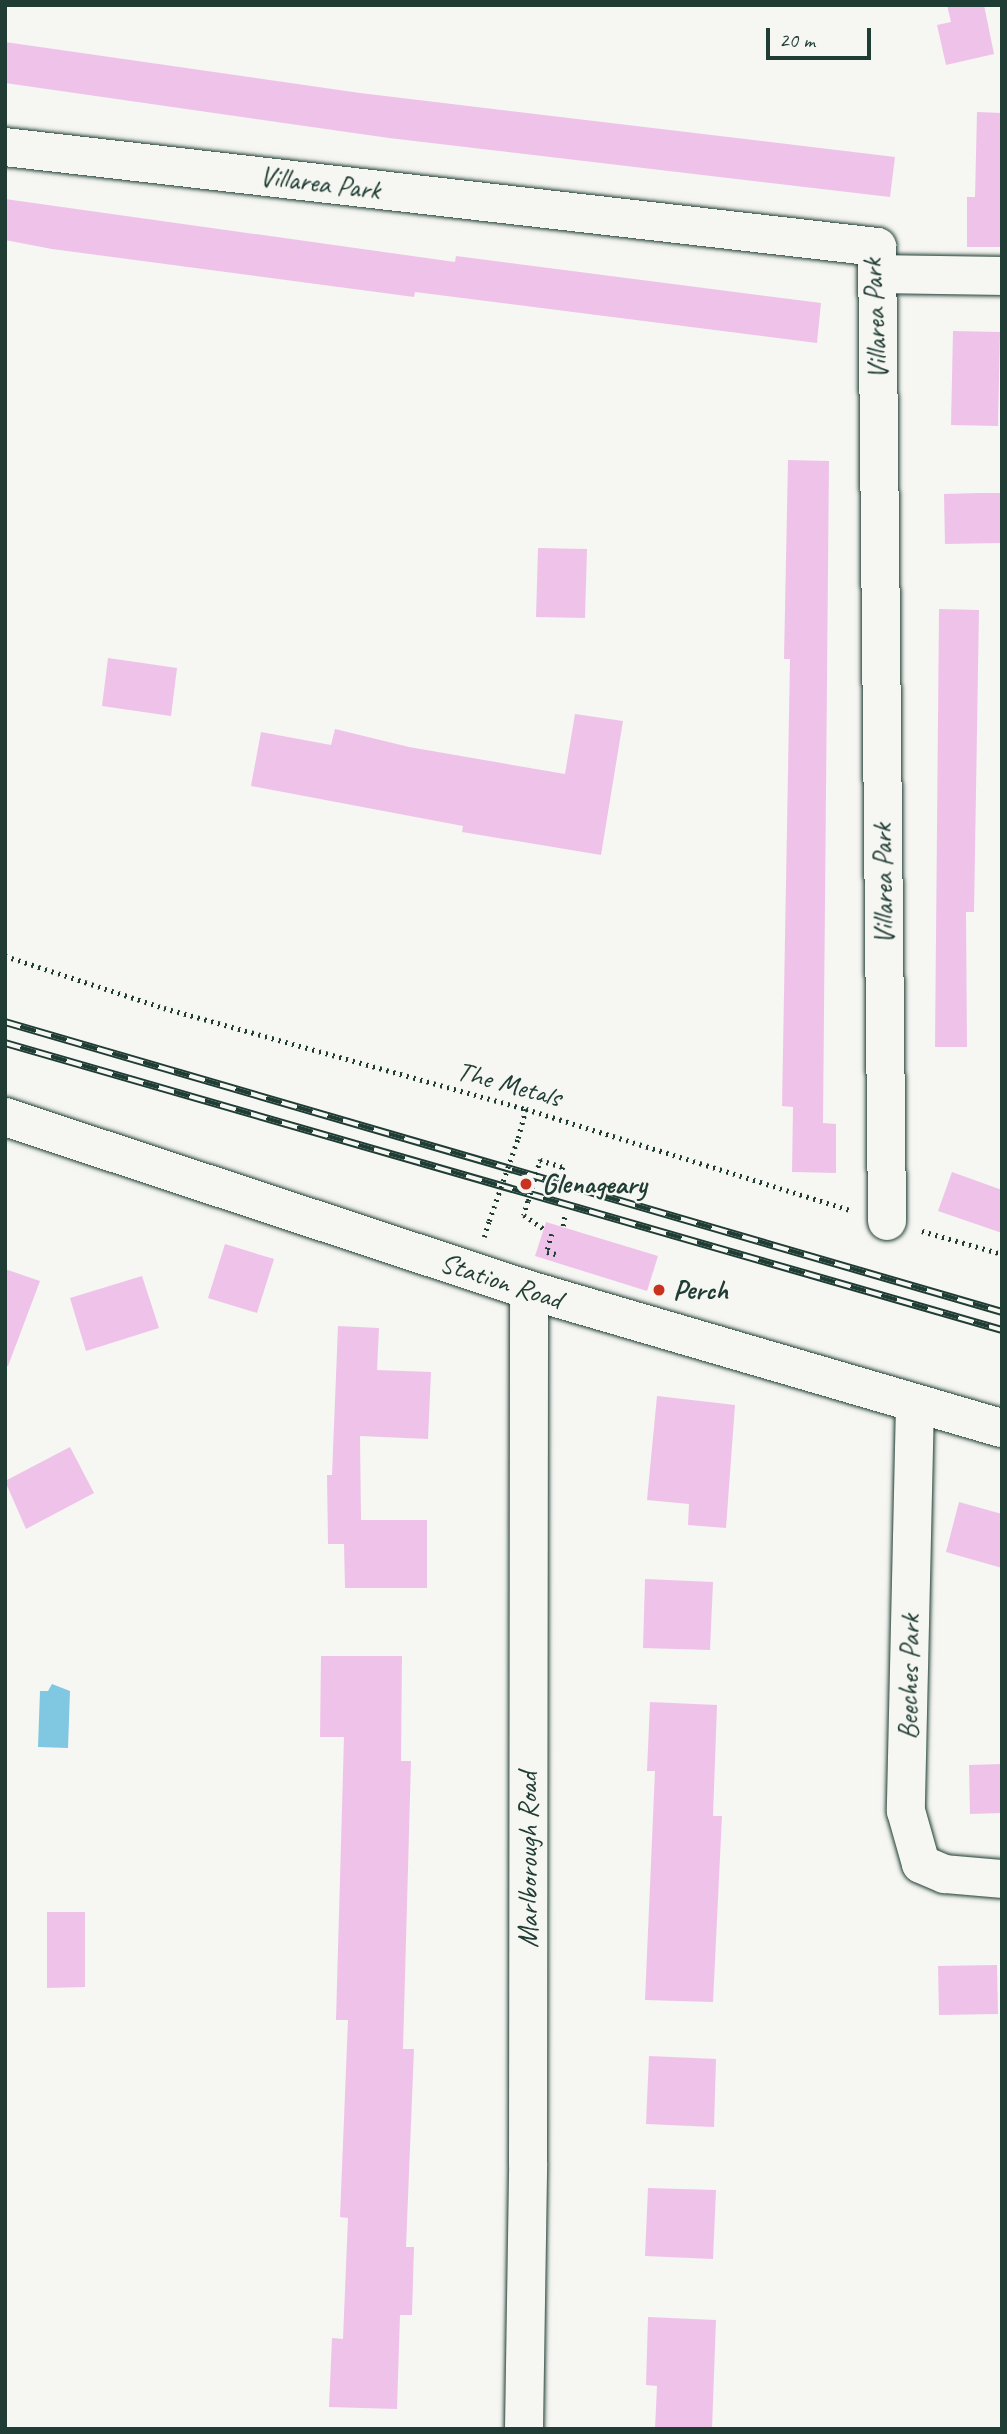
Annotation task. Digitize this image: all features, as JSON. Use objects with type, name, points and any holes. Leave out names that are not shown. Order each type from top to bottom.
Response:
[{"type":"street","name":"Villarea Park","points":[[5,147],[877,247],[887,1222]]},
{"type":"street","points":[[877,274],[1002,276]]},
{"type":"street","name":"Station Road","points":[[5,1117],[528,1290],[1002,1428]]},
{"type":"street","name":"Marlborough Road","points":[[524,2429],[528,2163],[528,1290]]},
{"type":"street","name":"Beeches Park","points":[[915,1404],[906,1811],[921,1864],[945,1874],[1002,1879]]},
{"type":"path","name":"The Metals","points":[[5,956],[347,1062],[526,1109],[887,1222],[1002,1254]]},
{"type":"path","points":[[483,1239],[526,1109]]},
{"type":"path","points":[[544,1229],[524,1215],[540,1160],[562,1167],[560,1176]]},
{"type":"path","points":[[563,1226],[565,1213]]},
{"type":"path","points":[[552,1234],[547,1252],[556,1254]]},
{"type":"water","points":[[52,1684],[70,1691],[68,1748],[38,1747],[40,1691],[48,1691]]},
{"type":"building","points":[[947,5],[984,5],[994,54],[946,65],[937,25],[951,22]]},
{"type":"building","points":[[5,42],[360,93],[895,157],[890,197],[389,138],[5,83]]},
{"type":"building","points":[[977,112],[1002,113],[1002,247],[967,247],[967,197],[975,197]]},
{"type":"building","points":[[5,199],[455,262],[456,256],[821,303],[817,343],[415,292],[414,297],[52,249],[5,240]]},
{"type":"building","points":[[953,331],[1000,332],[998,426],[951,425]]},
{"type":"building","points":[[788,460],[829,461],[823,1123],[836,1124],[836,1173],[792,1172],[793,1107],[782,1106],[790,659],[784,659]]},
{"type":"building","points":[[1002,493],[1002,543],[945,544],[944,494]]},
{"type":"building","points":[[538,548],[587,549],[585,618],[536,617]]},
{"type":"building","points":[[939,609],[979,610],[974,912],[966,912],[967,1047],[935,1047]]},
{"type":"building","points":[[108,658],[177,668],[171,716],[102,706]]},
{"type":"building","points":[[575,714],[623,721],[601,855],[462,832],[463,826],[251,786],[261,732],[331,745],[335,729],[409,747],[565,774]]},
{"type":"building","points":[[952,1172],[1002,1190],[1002,1233],[938,1211]]},
{"type":"building","points":[[546,1222],[658,1256],[647,1291],[535,1256]]},
{"type":"building","points":[[225,1244],[274,1259],[257,1313],[208,1298]]},
{"type":"building","points":[[5,1269],[40,1281],[8,1366],[5,1366]]},
{"type":"building","points":[[142,1276],[159,1328],[86,1351],[70,1298]]},
{"type":"building","points":[[338,1326],[379,1328],[377,1370],[431,1372],[428,1439],[360,1436],[361,1520],[427,1520],[427,1588],[345,1588],[344,1544],[328,1544],[327,1475],[332,1475]]},
{"type":"building","points":[[657,1396],[735,1405],[726,1528],[688,1525],[689,1504],[647,1500]]},
{"type":"building","points":[[70,1447],[94,1493],[26,1529],[5,1481]]},
{"type":"building","points":[[959,1502],[1002,1514],[1002,1568],[946,1552]]},
{"type":"building","points":[[645,1579],[713,1582],[710,1650],[643,1648]]},
{"type":"building","points":[[321,1656],[402,1656],[401,1761],[411,1761],[403,2049],[414,2049],[406,2247],[414,2247],[412,2315],[400,2315],[397,2409],[329,2407],[332,2338],[343,2339],[348,2218],[340,2217],[348,2020],[336,2020],[344,1737],[320,1737]]},
{"type":"building","points":[[650,1702],[717,1705],[713,1816],[722,1816],[713,2002],[645,2000],[655,1771],[647,1771]]},
{"type":"building","points":[[1002,1764],[1002,1813],[970,1814],[969,1765]]},
{"type":"building","points":[[47,1912],[85,1912],[85,1987],[47,1988]]},
{"type":"building","points":[[997,1965],[998,2014],[939,2015],[938,1966]]},
{"type":"building","points":[[649,2056],[716,2059],[714,2127],[646,2124]]},
{"type":"building","points":[[648,2188],[716,2190],[713,2259],[645,2256]]},
{"type":"building","points":[[648,2317],[716,2320],[712,2429],[655,2429],[657,2386],[646,2385]]},
{"type":"railway","points":[[5,1022],[1002,1312]]},
{"type":"railway","points":[[5,1043],[1002,1330]]},
{"type":"place","name":"Glenageary","points":[[526,1184]]},
{"type":"place","name":"Perch","points":[[659,1290]]}]
